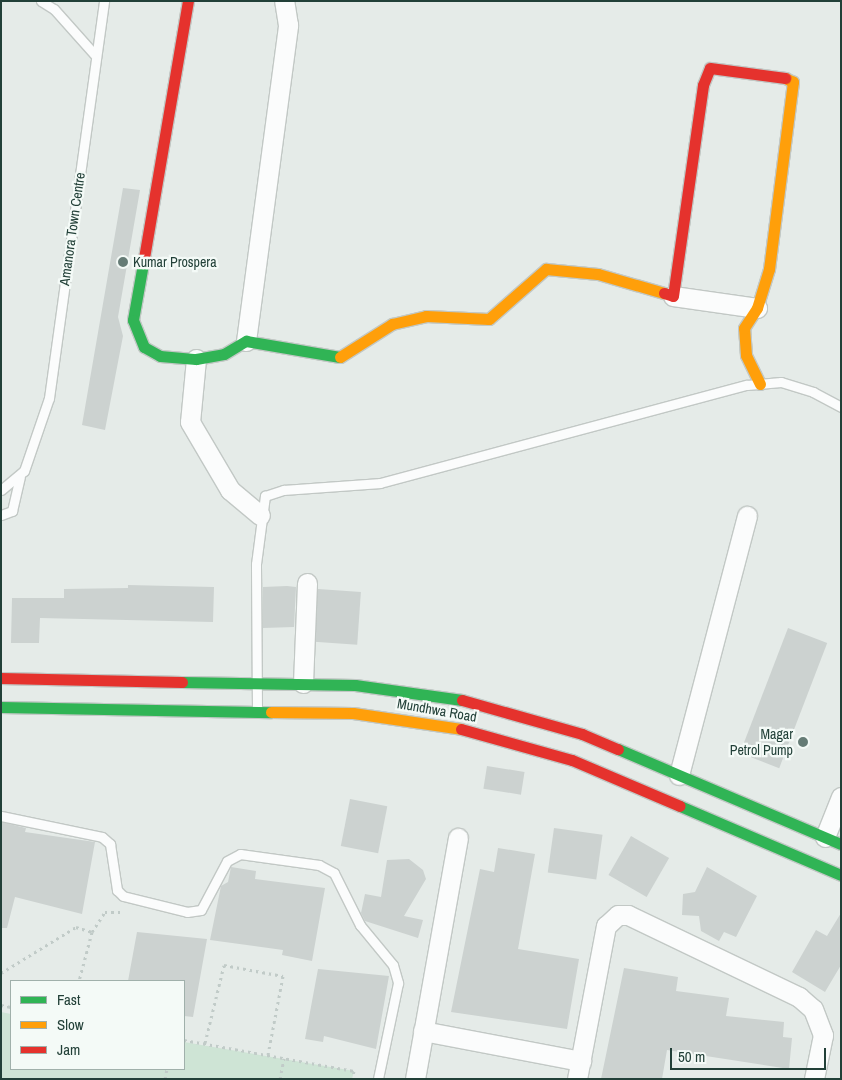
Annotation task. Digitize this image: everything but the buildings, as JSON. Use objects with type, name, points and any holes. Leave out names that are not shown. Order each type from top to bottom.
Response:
[{"type":"main road","points":[[188,1],[133,320],[144,347],[160,356],[196,359],[224,354],[246,341],[340,357],[392,324],[426,316],[489,319],[546,269],[598,274],[672,296],[706,76],[710,68],[783,77],[793,82],[794,97],[769,269],[757,308],[744,328],[746,356],[760,384]]},
{"type":"main road","name":"Mundhwa Road","points":[[1,678],[303,683],[405,690],[495,707],[582,734],[833,841]]},
{"type":"main road","name":"Mundhwa Road","points":[[1,707],[257,711],[402,718],[531,746],[841,875]]},
{"type":"street","points":[[246,341],[288,25],[284,1]]},
{"type":"street","points":[[672,296],[757,308]]},
{"type":"street","points":[[196,359],[190,422],[230,490],[260,515]]},
{"type":"street","points":[[679,775],[746,516]]},
{"type":"street","points":[[303,683],[306,584]]},
{"type":"street","points":[[833,841],[841,797]]},
{"type":"street","points":[[415,1079],[458,838]]},
{"type":"street","points":[[423,1031],[579,1070],[606,926],[618,915],[628,915],[799,997],[813,1009],[823,1035],[814,1079]]},
{"type":"lane","points":[[41,1],[54,9],[95,55]]},
{"type":"lane","name":"Amanora Town Centre","points":[[1,515],[12,511],[21,474],[43,425],[49,398],[95,55],[104,1]]},
{"type":"lane","points":[[257,711],[260,515],[265,496],[284,490],[380,483],[641,411],[760,384],[781,382],[813,392],[841,407]]},
{"type":"lane","name":"Amanora Town Centre","points":[[1,490],[21,474]]},
{"type":"lane","points":[[1,816],[102,837],[110,844],[116,890],[133,899],[187,912],[201,910],[227,861],[240,854],[319,865],[334,873],[360,925],[393,965],[398,983],[378,1079]]},
{"type":"path","points":[[79,980],[92,932],[105,912],[129,911],[133,899]]},
{"type":"path","points":[[1,973],[76,927],[92,932]]},
{"type":"path","points":[[205,1043],[224,965],[283,976],[268,1055]]},
{"type":"path","points":[[185,1040],[354,1071],[352,1079]]},
{"type":"path","points":[[280,1079],[284,1058]]},
{"type":"green space","points":[[1,1012],[10,1014],[10,1070],[185,1070],[185,1042],[354,1071],[352,1079],[1,1079]]},
{"type":"traffic: fast","points":[[144,258],[133,320],[144,347],[160,356],[196,359],[224,354],[246,341],[340,357]]},
{"type":"traffic: fast","points":[[182,682],[355,685],[462,700]]},
{"type":"traffic: fast","points":[[1,707],[271,712]]},
{"type":"traffic: fast","points":[[618,749],[841,844]]},
{"type":"traffic: fast","points":[[680,806],[841,875]]},
{"type":"traffic: slow","points":[[760,384],[746,355],[744,328],[757,308],[769,269],[793,82],[785,78]]},
{"type":"traffic: slow","points":[[340,357],[392,324],[426,316],[489,319],[546,269],[598,274],[664,293]]},
{"type":"traffic: slow","points":[[271,712],[353,713],[461,729]]},
{"type":"traffic: jam","points":[[144,258],[188,1]]},
{"type":"traffic: jam","points":[[664,293],[673,296],[703,85],[710,68],[785,78]]},
{"type":"traffic: jam","points":[[1,678],[182,682]]},
{"type":"traffic: jam","points":[[462,700],[582,734],[618,749]]},
{"type":"traffic: jam","points":[[461,729],[572,760],[680,806]]},
{"type":"place","name":"Kumar Prospera","points":[[123,262]]},
{"type":"place","name":"Magar Petrol Pump","points":[[803,742]]}]
